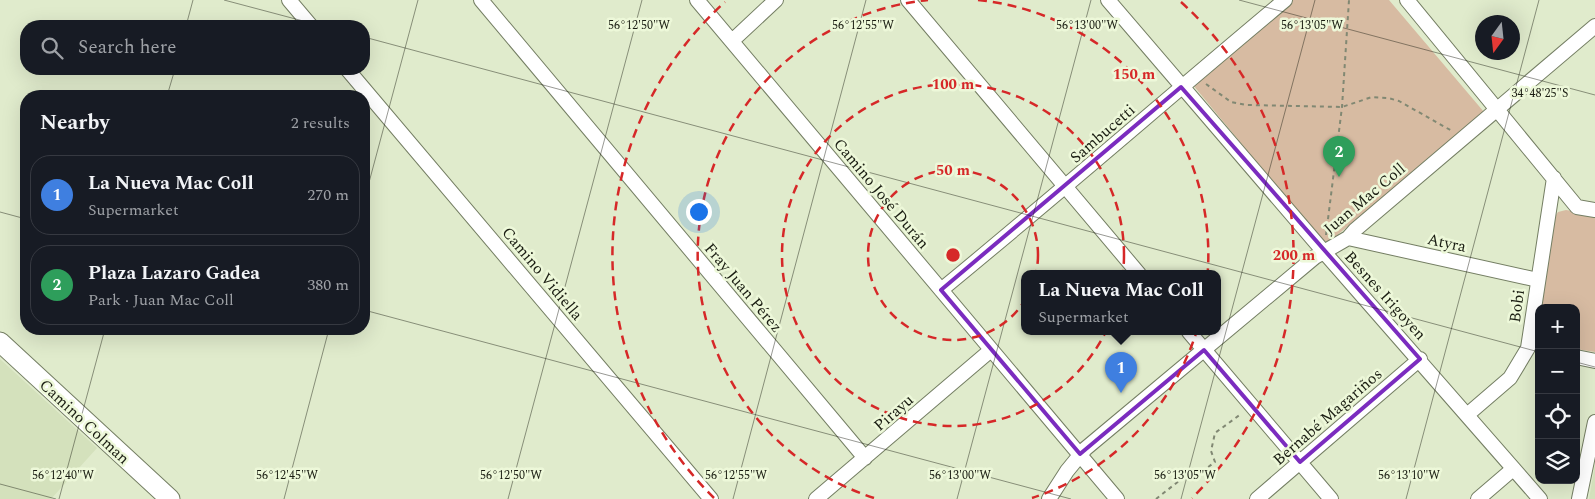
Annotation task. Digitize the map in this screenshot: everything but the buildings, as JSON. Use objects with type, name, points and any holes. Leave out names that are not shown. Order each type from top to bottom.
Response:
[{"type":"street","points":[[289,0],[307,20]]},
{"type":"street","name":"Fray Juan Pérez","points":[[481,0],[865,458]]},
{"type":"street","name":"Camino José Durán","points":[[697,0],[1117,499]]},
{"type":"street","points":[[732,42],[776,0]]},
{"type":"street","points":[[908,0],[1065,189],[1136,270]]},
{"type":"street","name":"Besnes Irigoyen","points":[[1108,0],[1181,87],[1420,359],[1540,499]]},
{"type":"street","name":"Sambucetti","points":[[941,290],[1065,189],[1181,87],[1285,0]]},
{"type":"street","points":[[1408,0],[1577,207],[1595,210]]},
{"type":"street","name":"Juan Mac Coll","points":[[1049,499],[1066,471],[1080,454],[1324,252],[1348,238],[1463,137],[1595,26]]},
{"type":"street","name":"Camino Vidiella","points":[[352,75],[365,90]]},
{"type":"street","name":"Camino Vidiella","points":[[370,96],[711,499]]},
{"type":"street","name":"Bobi","points":[[1467,414],[1510,378],[1533,349],[1538,280],[1554,178]]},
{"type":"street","name":"Atyra","points":[[1348,238],[1538,280]]},
{"type":"street","points":[[1192,335],[1331,499]]},
{"type":"street","name":"Camino Colman","points":[[0,342],[170,499]]},
{"type":"street","name":"Pirayu","points":[[816,499],[991,350]]},
{"type":"street","points":[[1580,358],[1595,361]]},
{"type":"street","name":"Bernabé Magariños","points":[[1257,499],[1420,359]]},
{"type":"street","points":[[1579,499],[1595,422]]},
{"type":"street","points":[[1478,499],[1514,469]]},
{"type":"path","points":[[1324,252],[1342,107],[1350,0]]},
{"type":"path","points":[[1198,73],[1209,87],[1231,102],[1246,105],[1342,107],[1372,96],[1388,98],[1399,101],[1463,137]]},
{"type":"path","points":[[1156,499],[1184,477],[1192,479],[1215,462],[1211,451],[1215,433],[1252,406]]},
{"type":"highlighted area","points":[[1181,87],[1420,359],[1300,462],[1204,350],[1080,454],[941,290]]},
{"type":"shaded area","points":[[1291,0],[1389,0],[1484,112],[1329,242],[1321,240],[1193,85]]},
{"type":"shaded area","points":[[1566,210],[1595,215],[1595,352],[1580,350],[1580,304],[1541,304],[1558,212]]},
{"type":"shaded area","points":[[0,359],[97,448],[51,499],[0,499]]},
{"type":"shaded area","points":[[1595,465],[1595,499],[1589,499]]},
{"type":"place","name":"Plaza Lazaro Gadea","points":[[1339,177]]},
{"type":"place","name":"La Nueva Mac Coll","points":[[1121,393]]}]
